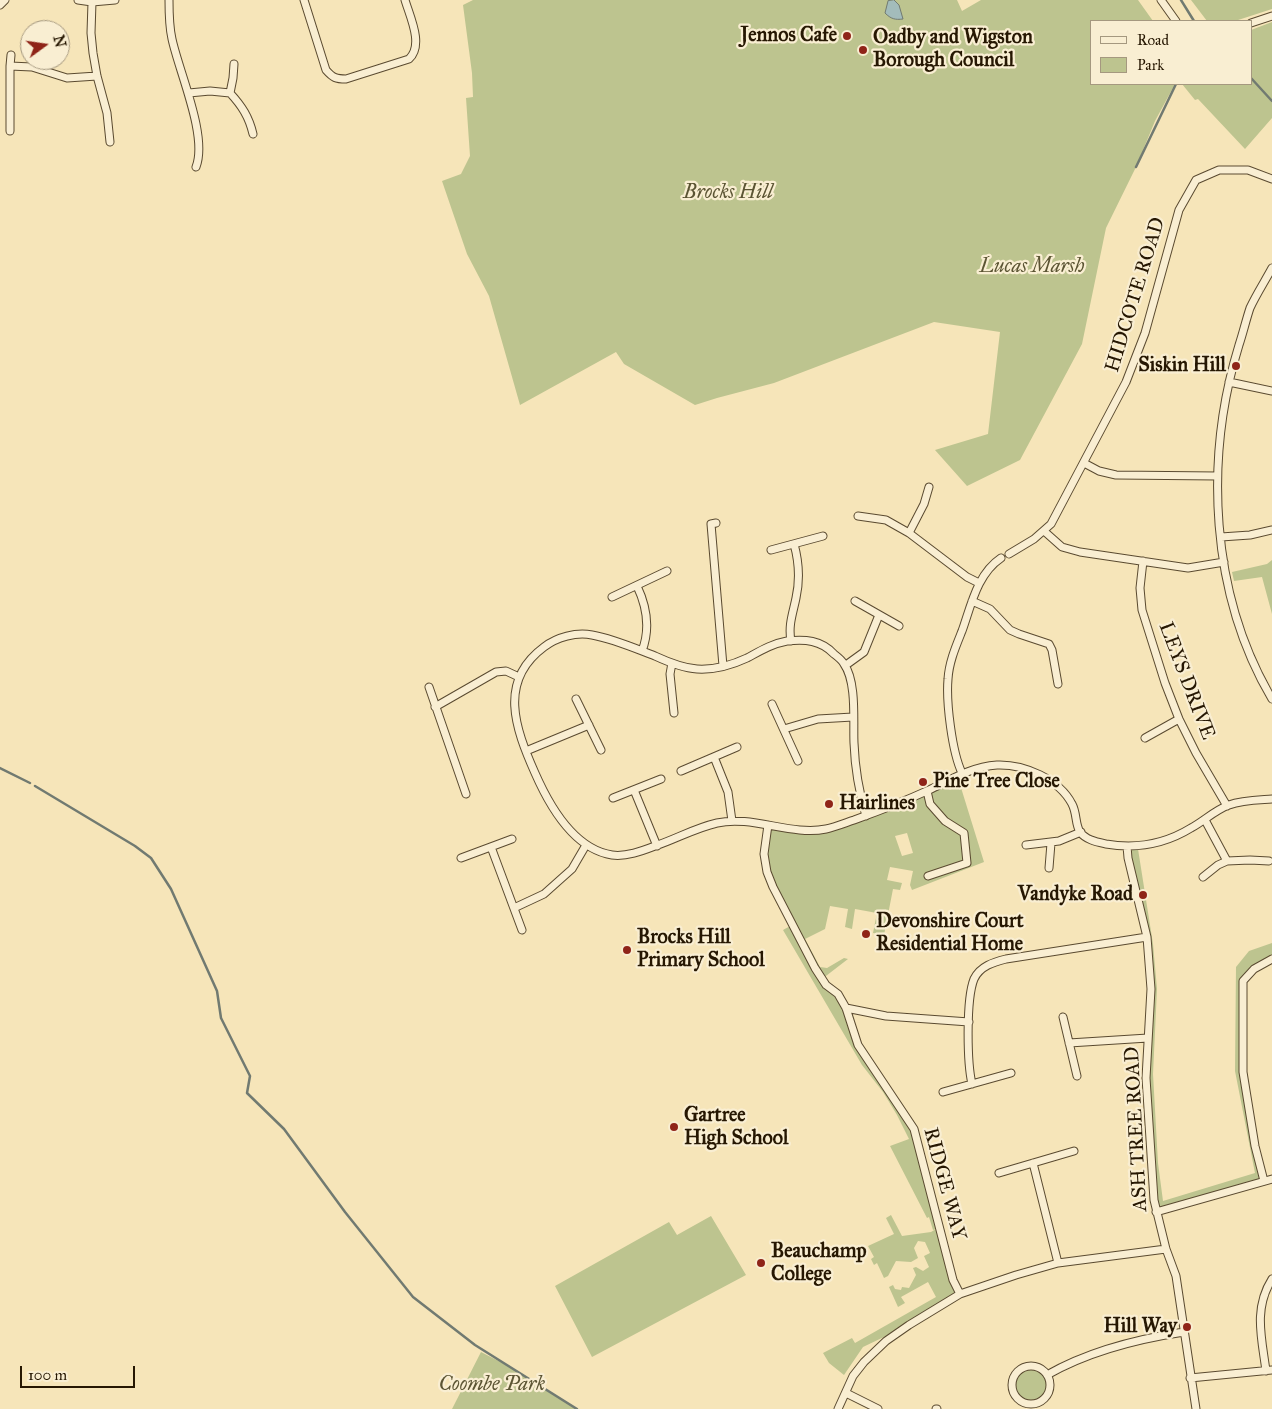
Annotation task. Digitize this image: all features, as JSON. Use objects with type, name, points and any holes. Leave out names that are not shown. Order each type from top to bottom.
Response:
[{"type":"street","points":[[0,5],[6,0]]},
{"type":"street","points":[[78,0],[92,2],[115,0]]},
{"type":"street","points":[[169,0],[171,37],[189,93],[199,145],[200,154],[196,167]]},
{"type":"street","points":[[304,0],[326,70],[332,77],[346,79],[409,59],[414,54],[416,40],[405,0]]},
{"type":"street","points":[[1161,0],[1175,20]]},
{"type":"street","points":[[92,2],[91,33],[97,76],[107,113],[110,142]]},
{"type":"street","points":[[1252,23],[1272,16]]},
{"type":"street","points":[[10,131],[11,55]]},
{"type":"street","points":[[230,93],[234,78],[234,64]]},
{"type":"street","points":[[10,66],[32,67],[66,78],[97,76]]},
{"type":"street","points":[[189,93],[210,90],[230,93],[241,104],[249,118],[253,134]]},
{"type":"street","name":"HIDCOTE ROAD","points":[[1009,554],[1044,531],[1056,516],[1126,382],[1145,333],[1179,210],[1196,180],[1219,170],[1248,170],[1272,179]]},
{"type":"street","points":[[1271,694],[1252,657],[1236,615],[1224,562],[1217,476],[1229,382],[1250,308],[1272,268]]},
{"type":"street","points":[[1229,382],[1272,391]]},
{"type":"street","points":[[1084,463],[1099,471],[1116,475],[1217,476]]},
{"type":"street","points":[[909,533],[924,504],[929,487]]},
{"type":"street","points":[[858,516],[886,520],[909,533],[967,577],[980,583]]},
{"type":"street","points":[[711,524],[723,666]]},
{"type":"street","points":[[1221,537],[1250,535],[1272,530]]},
{"type":"street","points":[[1044,531],[1062,547],[1070,550],[1188,568],[1224,562]]},
{"type":"street","points":[[771,550],[823,536]]},
{"type":"street","points":[[791,641],[789,626],[797,593],[798,577],[794,544]]},
{"type":"street","points":[[962,773],[958,764],[952,734],[948,677],[956,645],[980,583],[995,562],[1001,558]]},
{"type":"street","name":"LEYS DRIVE","points":[[1143,561],[1140,600],[1144,621],[1179,719],[1196,754],[1227,806]]},
{"type":"street","points":[[612,597],[667,572]]},
{"type":"street","points":[[637,586],[642,600],[647,628],[642,651]]},
{"type":"street","points":[[855,601],[899,626]]},
{"type":"street","points":[[972,601],[990,609],[1010,630],[1043,640],[1049,644],[1052,650],[1058,684]]},
{"type":"street","points":[[846,665],[864,652],[879,615]]},
{"type":"street","points":[[866,816],[857,783],[852,686],[846,665],[828,648],[812,640],[791,641],[769,646],[745,659],[723,666],[697,669],[672,663],[607,638],[582,633],[553,640],[534,655],[519,677],[514,698],[515,713],[526,751],[543,790],[568,828],[586,846],[612,855],[627,854],[657,846],[712,824],[732,821],[783,828],[824,830],[866,816],[927,791],[962,773],[1003,765],[1021,767],[1053,783],[1071,801],[1081,832],[1093,841],[1127,846],[1153,844],[1167,840],[1227,806],[1240,802],[1272,799]]},
{"type":"street","points":[[672,663],[670,674],[674,714]]},
{"type":"street","points":[[436,706],[496,672],[506,672],[519,677]]},
{"type":"street","points":[[429,687],[466,794]]},
{"type":"street","points":[[576,699],[601,750]]},
{"type":"street","points":[[772,704],[798,761]]},
{"type":"street","points":[[784,729],[818,719],[853,717]]},
{"type":"street","points":[[1145,738],[1179,719]]},
{"type":"street","points":[[526,751],[589,725]]},
{"type":"street","points":[[681,771],[737,747]]},
{"type":"street","points":[[714,757],[728,792],[732,821]]},
{"type":"street","points":[[613,798],[661,779]]},
{"type":"street","points":[[634,790],[657,846]]},
{"type":"street","points":[[927,791],[930,804],[945,821],[964,833],[967,863],[928,876]]},
{"type":"street","points":[[1205,820],[1227,861]]},
{"type":"street","points":[[768,825],[764,854],[767,872],[815,968],[826,985],[838,994],[846,1008],[886,1016],[969,1022]]},
{"type":"street","points":[[1026,845],[1050,843],[1066,839],[1081,832]]},
{"type":"street","points":[[461,858],[512,839]]},
{"type":"street","points":[[1049,868],[1050,843]]},
{"type":"street","points":[[514,908],[544,894],[572,869],[586,846]]},
{"type":"street","name":"ASH TREE ROAD","points":[[1127,846],[1128,858],[1147,937],[1151,989],[1146,1078],[1156,1212],[1176,1276],[1196,1409]]},
{"type":"street","points":[[491,847],[522,930]]},
{"type":"street","points":[[1204,877],[1218,865],[1227,861],[1269,861]]},
{"type":"street","points":[[972,1084],[969,1069],[970,1001],[975,978],[988,964],[1006,959],[1147,937]]},
{"type":"street","points":[[1264,1181],[1255,1146],[1243,1072],[1243,981],[1254,969],[1272,959]]},
{"type":"street","name":"RIDGE WAY","points":[[846,1008],[858,1045],[914,1129],[950,1271],[960,1294]]},
{"type":"street","points":[[1063,1017],[1077,1076]]},
{"type":"street","points":[[1069,1043],[1148,1038]]},
{"type":"street","points":[[943,1092],[1011,1073]]},
{"type":"street","points":[[999,1173],[1074,1151]]},
{"type":"street","points":[[1033,1164],[1058,1263]]},
{"type":"street","points":[[1156,1212],[1272,1179]]},
{"type":"street","points":[[838,1409],[853,1376],[864,1362],[886,1341],[960,1294],[1058,1263],[1166,1249]]},
{"type":"street","points":[[1190,1378],[1269,1371],[1260,1317],[1263,1296],[1272,1279]]},
{"type":"street","points":[[1047,1375],[1117,1346],[1184,1332]]},
{"type":"street","points":[[1032,1366],[1039,1368],[1047,1375],[1050,1389],[1044,1400],[1026,1404],[1016,1398],[1011,1386],[1015,1374],[1020,1369],[1032,1366]]},
{"type":"street","points":[[846,1393],[878,1409]]},
{"type":"green space","name":"Brocks Hill","points":[[473,0],[957,0],[962,11],[981,0],[1138,0],[1152,20],[1090,20],[1090,85],[1174,85],[1155,121],[1136,167],[1106,228],[1082,344],[1020,460],[967,486],[935,450],[988,434],[1000,332],[934,322],[774,383],[695,405],[624,364],[616,352],[520,405],[489,296],[467,254],[442,181],[461,174],[470,156],[466,98],[473,97],[472,73],[463,5]]},
{"type":"green space","points":[[1191,0],[1272,0],[1272,9],[1238,20],[1206,20]]},
{"type":"green space","points":[[1272,22],[1272,118],[1245,149],[1198,99],[1195,100],[1183,85],[1252,85],[1252,30]]},
{"type":"green space","points":[[1272,560],[1272,614],[1262,577],[1234,581],[1232,572],[1267,564]]},
{"type":"green space","points":[[958,778],[984,862],[912,890],[910,885],[913,871],[890,867],[887,880],[902,883],[900,890],[893,889],[884,935],[873,933],[877,913],[855,909],[852,929],[845,927],[848,909],[830,906],[825,929],[805,939],[820,967],[827,968],[844,958],[848,959],[822,979],[838,994],[858,1045],[914,1129],[960,1294],[909,1325],[863,1347],[844,1375],[829,1363],[823,1353],[852,1338],[855,1343],[936,1297],[928,1282],[901,1297],[905,1303],[898,1307],[889,1287],[893,1285],[895,1289],[901,1290],[902,1287],[909,1288],[916,1275],[913,1268],[916,1267],[923,1271],[929,1267],[924,1256],[930,1253],[925,1242],[918,1241],[914,1248],[918,1258],[911,1262],[896,1261],[888,1276],[884,1278],[877,1263],[874,1265],[871,1259],[874,1257],[868,1246],[894,1234],[886,1218],[891,1215],[902,1236],[931,1232],[936,1229],[933,1230],[929,1217],[927,1218],[890,1146],[909,1139],[897,1115],[883,1092],[862,1065],[783,930],[792,925],[767,872],[768,825],[824,830]],"holes":[[[907,833],[913,853],[902,856],[895,836]]]},
{"type":"green space","points":[[1127,846],[1138,849],[1153,944],[1157,989],[1153,1074],[1158,1163],[1163,1201],[1255,1173],[1235,1071],[1236,967],[1249,951],[1272,943],[1272,959],[1243,981],[1243,1072],[1264,1181],[1156,1212],[1151,1163],[1147,937]]},
{"type":"green space","points":[[711,1216],[746,1275],[592,1357],[555,1286],[669,1222],[677,1235]]},
{"type":"green space","name":"Coombe Park","points":[[481,1352],[518,1371],[577,1409],[452,1409]]},
{"type":"green space","points":[[1031,1369],[1037,1370],[1042,1374],[1046,1379],[1046,1391],[1042,1396],[1037,1400],[1031,1401],[1025,1400],[1020,1396],[1016,1391],[1015,1385],[1016,1379],[1020,1374],[1025,1370]]},
{"type":"water","points":[[894,0],[899,5],[903,19],[893,19],[885,13],[888,1]]},
{"type":"waterway","points":[[1181,0],[1193,20]]},
{"type":"waterway","points":[[1252,79],[1272,101]]},
{"type":"waterway","points":[[1136,167],[1176,85]]},
{"type":"waterway","points":[[0,768],[30,783]]},
{"type":"waterway","points":[[35,786],[135,846],[151,858],[171,889],[217,991],[221,1018],[250,1076],[247,1093],[284,1129],[345,1212],[413,1297],[475,1345],[577,1409]]},
{"type":"place","name":"Jennos Cafe","points":[[847,36]]},
{"type":"place","name":"Oadby and Wigston Borough Council","points":[[863,50]]},
{"type":"place","name":"Siskin Hill","points":[[1236,366]]},
{"type":"place","name":"Pine Tree Close","points":[[923,782]]},
{"type":"place","name":"Hairlines","points":[[829,804]]},
{"type":"place","name":"Vandyke Road","points":[[1143,895]]},
{"type":"place","name":"Devonshire Court Residential Home","points":[[866,934]]},
{"type":"place","name":"Brocks Hill Primary School","points":[[627,950]]},
{"type":"place","name":"Gartree High School","points":[[674,1127]]},
{"type":"place","name":"Beauchamp College","points":[[761,1263]]},
{"type":"place","name":"Hill Way","points":[[1187,1327]]},
{"type":"park label","name":"Lucas Marsh","points":[[1032,267]]}]
